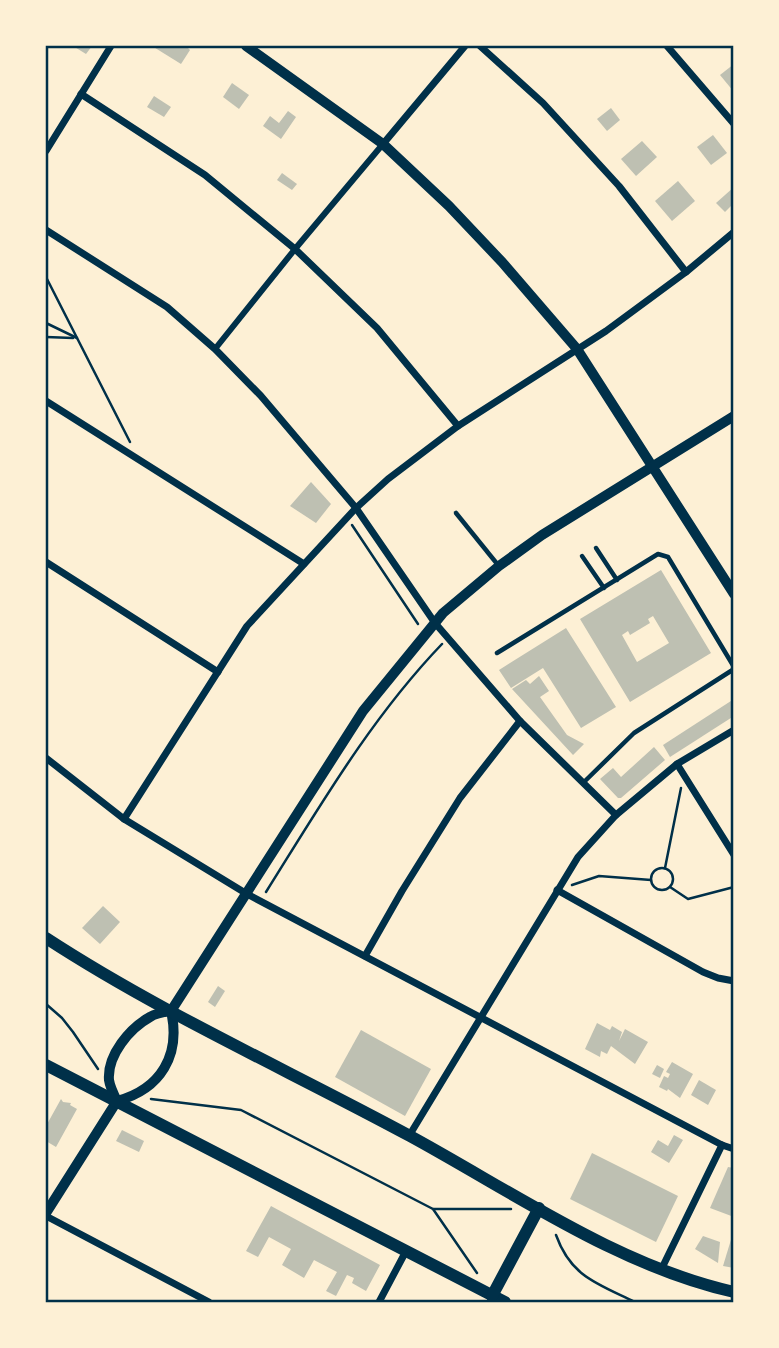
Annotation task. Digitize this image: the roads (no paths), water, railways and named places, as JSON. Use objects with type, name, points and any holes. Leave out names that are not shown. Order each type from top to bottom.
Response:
[{"type":"main road","points":[[46,938],[91,967],[171,1011],[409,1136],[632,1258],[694,1283],[733,1292]]},
{"type":"main road","points":[[46,1065],[505,1303]]},
{"type":"main road","points":[[492,1296],[540,1208]]},
{"type":"street","points":[[46,151],[111,46]]},
{"type":"street","points":[[246,46],[383,145],[449,206],[493,252],[577,349],[653,467],[729,576],[733,594]]},
{"type":"street","points":[[215,349],[465,46]]},
{"type":"street","points":[[480,46],[543,103],[620,186],[686,272]]},
{"type":"street","points":[[667,46],[733,124]]},
{"type":"street","points":[[81,94],[205,175],[295,249],[377,328],[458,426]]},
{"type":"street","points":[[46,230],[167,307],[215,349],[261,396],[356,508],[435,623],[520,721],[616,816]]},
{"type":"street","points":[[124,819],[247,626],[356,508],[388,479],[458,426],[606,331],[686,272],[733,232]]},
{"type":"street","points":[[46,401],[304,564]]},
{"type":"street","points":[[117,1101],[109,1081],[114,1057],[131,1031],[153,1015],[171,1011],[363,710],[425,634],[464,594],[542,535],[733,415]]},
{"type":"street","points":[[46,562],[218,672]]},
{"type":"street","points":[[365,956],[460,799],[520,721]]},
{"type":"street","points":[[409,1136],[578,857],[616,816],[677,764],[733,730]]},
{"type":"street","points":[[46,758],[124,819],[247,894],[733,1149]]},
{"type":"street","points":[[677,764],[733,855]]},
{"type":"street","points":[[557,890],[703,972],[733,981]]},
{"type":"street","points":[[171,1011],[176,1030],[170,1056],[155,1080],[136,1096],[117,1101],[46,1215],[209,1303]]},
{"type":"street","points":[[660,1271],[722,1145]]},
{"type":"street","points":[[379,1303],[405,1253]]},
{"type":"lane","points":[[456,513],[499,566]]},
{"type":"lane","points":[[596,548],[617,580]]},
{"type":"lane","points":[[497,653],[658,554],[668,557],[733,668],[634,733],[583,783]]},
{"type":"lane","points":[[582,556],[604,588]]}]
